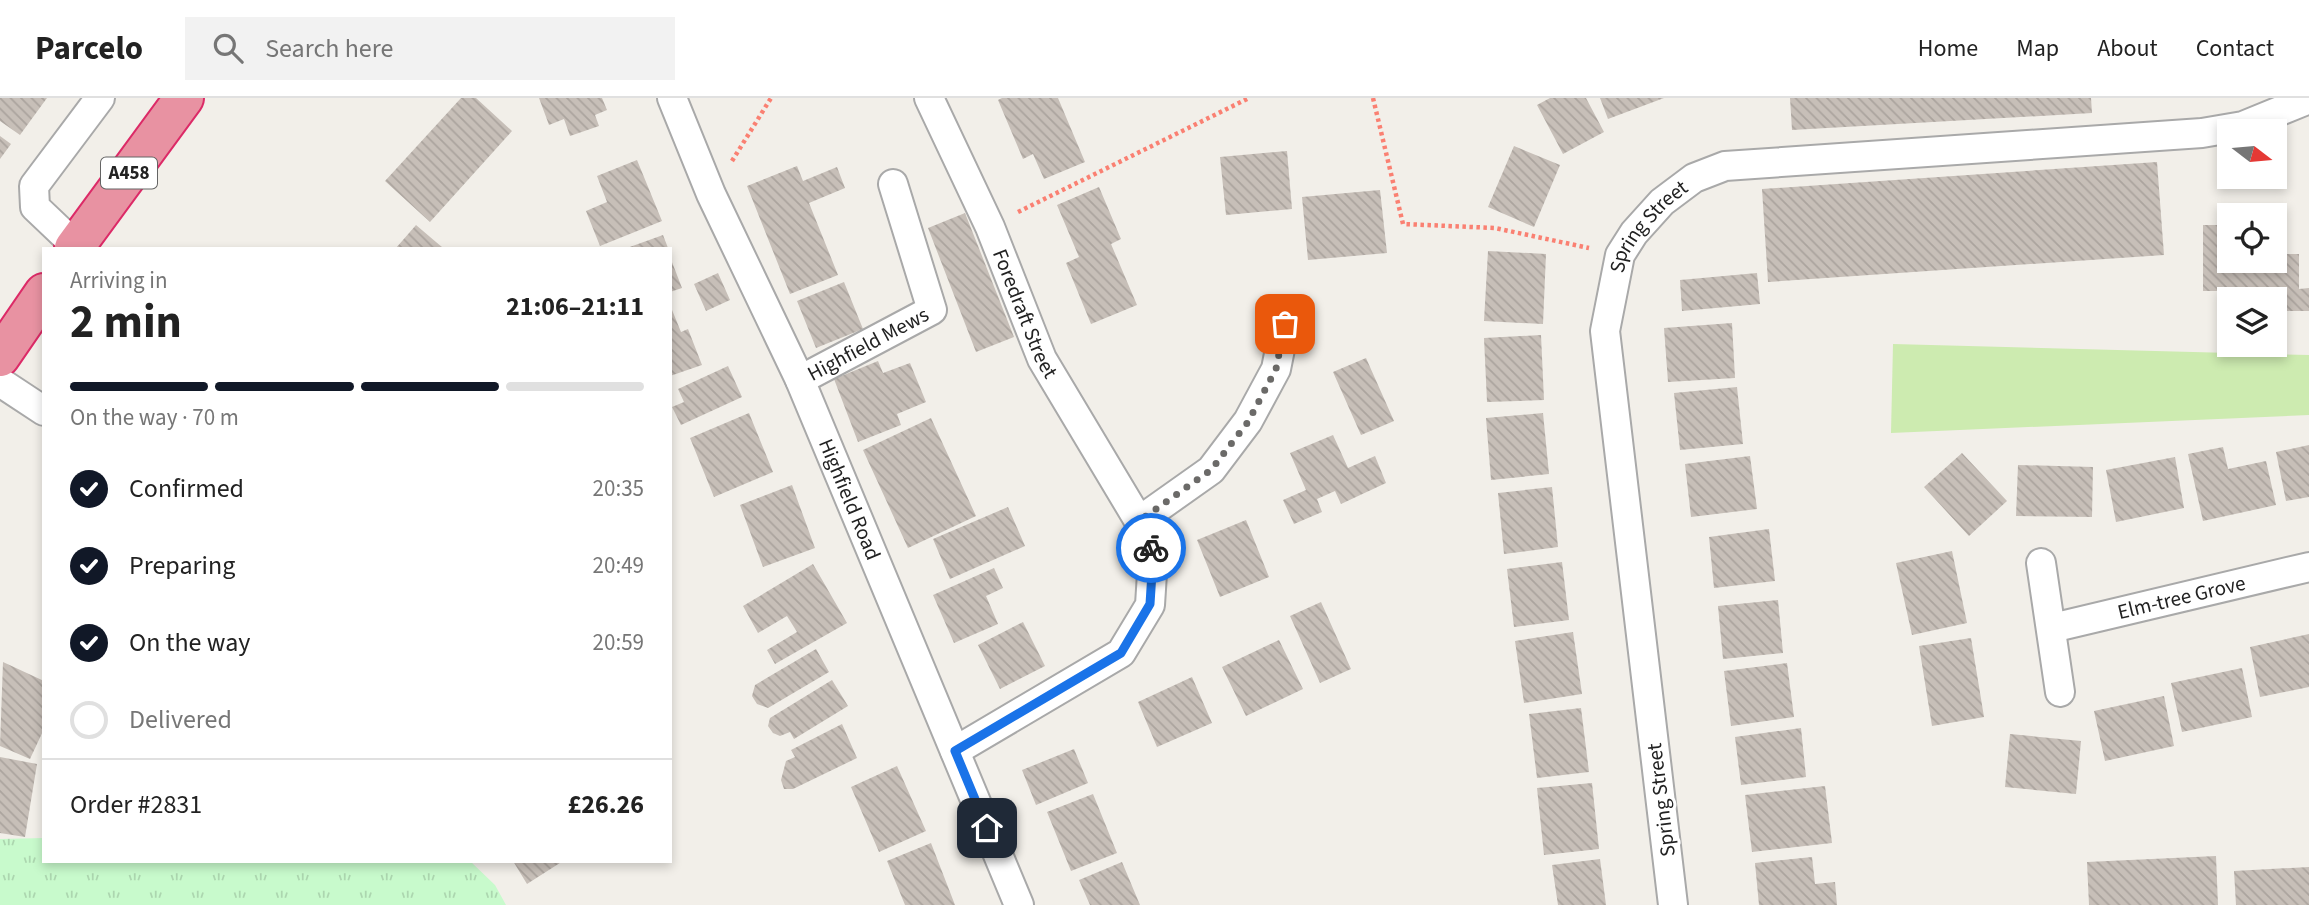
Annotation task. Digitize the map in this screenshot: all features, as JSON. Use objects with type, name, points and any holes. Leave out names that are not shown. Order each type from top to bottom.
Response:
[{"type":"highway","name":"A458","points":[[75,247],[184,98]]},
{"type":"highway","points":[[0,357],[42,296]]},
{"type":"street","points":[[75,247],[35,207],[34,186],[100,98]]},
{"type":"street","name":"Highfield Road","points":[[673,98],[711,194],[800,380],[1019,905]]},
{"type":"street","name":"Foredraft Street","points":[[929,98],[990,227],[1042,359],[1147,535],[1153,557],[1150,604],[1121,653],[955,751]]},
{"type":"street","name":"Spring Street","points":[[1673,905],[1605,331],[1620,255],[1634,233],[1662,202],[1694,178],[1726,166],[2203,133],[2243,126],[2309,99]]},
{"type":"street","name":"Highfield Mews","points":[[800,380],[932,310],[893,184]]},
{"type":"street","points":[[1139,521],[1211,470],[1248,422],[1276,369],[1285,324]]},
{"type":"street","points":[[0,382],[42,410]]},
{"type":"street","points":[[2041,563],[2060,692]]},
{"type":"street","name":"Elm-tree Grove","points":[[2052,628],[2309,567]]},
{"type":"path","points":[[711,194],[771,98]]},
{"type":"path","points":[[990,227],[1249,98]]},
{"type":"path","points":[[1373,98],[1403,225],[1495,228],[1620,255]]},
{"type":"green space","points":[[1893,344],[2217,353],[2217,357],[2309,355],[2309,415],[1891,433]]},
{"type":"green space","points":[[42,838],[42,863],[472,863],[495,885],[506,905],[0,905],[0,839]]},
{"type":"building","points":[[0,98],[47,98],[20,135],[0,121]]},
{"type":"building","points":[[461,98],[476,98],[512,131],[430,222],[385,181]]},
{"type":"building","points":[[539,98],[602,98],[607,110],[595,115],[599,126],[570,136],[564,119],[549,125]]},
{"type":"building","points":[[1058,98],[1085,162],[1044,179],[1033,154],[1023,159],[998,100]]},
{"type":"building","points":[[1550,98],[1586,98],[1604,132],[1563,154],[1537,105]]},
{"type":"building","points":[[1600,98],[1664,98],[1608,119]]},
{"type":"building","points":[[1790,98],[2091,98],[2092,113],[1792,130]]},
{"type":"building","points":[[0,136],[11,144],[0,159]]},
{"type":"building","points":[[1514,146],[1560,165],[1534,227],[1488,207]]},
{"type":"building","points":[[1287,151],[1292,209],[1226,215],[1220,157]]},
{"type":"building","points":[[637,160],[662,221],[600,246],[586,211],[607,202],[597,176]]},
{"type":"building","points":[[2157,162],[2164,255],[1768,282],[1762,189]]},
{"type":"building","points":[[797,166],[803,181],[837,167],[845,188],[809,203],[838,275],[790,294],[747,186]]},
{"type":"building","points":[[1099,187],[1121,239],[1111,244],[1137,305],[1091,324],[1066,263],[1079,257],[1057,205]]},
{"type":"building","points":[[1380,190],[1387,253],[1308,260],[1302,197]]},
{"type":"building","points":[[965,213],[1014,337],[976,352],[928,228]]},
{"type":"building","points":[[416,225],[442,247],[397,247]]},
{"type":"building","points":[[2203,225],[2217,225],[2217,273],[2287,273],[2287,254],[2299,254],[2299,289],[2309,288],[2309,311],[2287,311],[2287,287],[2217,287],[2217,291],[2203,291]]},
{"type":"building","points":[[663,235],[668,247],[630,247]]},
{"type":"building","points":[[1488,251],[1546,254],[1543,324],[1484,321]]},
{"type":"building","points":[[672,262],[682,288],[672,291]]},
{"type":"building","points":[[718,273],[730,300],[706,311],[694,284]]},
{"type":"building","points":[[1757,273],[1760,304],[1682,311],[1680,280]]},
{"type":"building","points":[[844,282],[863,329],[816,348],[797,301]]},
{"type":"building","points":[[672,310],[681,332],[688,329],[702,365],[672,375]]},
{"type":"building","points":[[1732,323],[1735,378],[1668,382],[1664,328]]},
{"type":"building","points":[[1541,335],[1544,400],[1487,402],[1484,338]]},
{"type":"building","points":[[1366,358],[1394,421],[1361,435],[1333,372]]},
{"type":"building","points":[[878,361],[883,373],[910,363],[926,402],[897,414],[901,425],[858,442],[834,379]]},
{"type":"building","points":[[728,366],[742,397],[681,425],[672,407],[684,402],[678,389]]},
{"type":"building","points":[[1737,387],[1743,444],[1680,450],[1674,393]]},
{"type":"building","points":[[749,413],[773,472],[714,497],[690,438]]},
{"type":"building","points":[[1543,413],[1549,474],[1491,480],[1486,418]]},
{"type":"building","points":[[931,418],[976,516],[908,548],[863,450]]},
{"type":"building","points":[[1333,435],[1348,468],[1375,456],[1386,483],[1341,504],[1335,491],[1317,499],[1322,512],[1294,524],[1283,500],[1306,490],[1290,453]]},
{"type":"building","points":[[2309,445],[2309,497],[2286,501],[2276,452]]},
{"type":"building","points":[[2223,447],[2228,469],[2266,461],[2276,505],[2203,521],[2188,454]]},
{"type":"building","points":[[1962,453],[2007,501],[1969,536],[1924,487]]},
{"type":"building","points":[[1750,456],[1757,509],[1691,517],[1685,464]]},
{"type":"building","points":[[2175,457],[2184,508],[2116,522],[2106,470]]},
{"type":"building","points":[[2018,465],[2093,467],[2092,517],[2016,516]]},
{"type":"building","points":[[792,485],[815,548],[763,567],[740,505]]},
{"type":"building","points":[[1552,487],[1558,547],[1504,554],[1498,493]]},
{"type":"building","points":[[1008,507],[1025,546],[950,579],[933,539]]},
{"type":"building","points":[[1246,520],[1269,577],[1220,597],[1197,540]]},
{"type":"building","points":[[1769,529],[1775,581],[1714,588],[1709,537]]},
{"type":"building","points":[[1952,551],[1967,623],[1912,635],[1896,563]]},
{"type":"building","points":[[1562,562],[1569,620],[1514,627],[1507,569]]},
{"type":"building","points":[[813,564],[847,623],[775,664],[767,650],[797,632],[787,616],[758,633],[743,606]]},
{"type":"building","points":[[994,568],[1003,588],[986,596],[998,624],[954,643],[933,595]]},
{"type":"building","points":[[1778,600],[1783,653],[1723,659],[1718,606]]},
{"type":"building","points":[[1321,602],[1351,669],[1320,683],[1290,616]]},
{"type":"building","points":[[1023,622],[1045,666],[1000,689],[978,645]]},
{"type":"building","points":[[1573,632],[1582,694],[1524,703],[1515,641]]},
{"type":"building","points":[[2309,634],[2309,687],[2260,697],[2250,647]]},
{"type":"building","points":[[1971,638],[1984,717],[1932,726],[1919,646]]},
{"type":"building","points":[[1279,640],[1303,689],[1246,716],[1222,667]]},
{"type":"building","points":[[816,649],[829,672],[768,708],[757,704],[752,696],[755,685]]},
{"type":"building","points":[[3,662],[42,680],[42,733],[30,759],[0,746]]},
{"type":"building","points":[[1787,663],[1794,717],[1731,726],[1724,671]]},
{"type":"building","points":[[2242,668],[2252,717],[2182,732],[2171,683]]},
{"type":"building","points":[[1192,677],[1212,723],[1157,747],[1138,702]]},
{"type":"building","points":[[832,680],[848,706],[794,739],[790,732],[780,736],[773,733],[768,726],[770,718]]},
{"type":"building","points":[[2164,696],[2174,746],[2105,761],[2094,711]]},
{"type":"building","points":[[1581,708],[1589,772],[1537,778],[1529,714]]},
{"type":"building","points":[[842,724],[857,758],[793,789],[784,789],[781,780],[786,761],[795,757],[791,750]]},
{"type":"building","points":[[1801,728],[1806,777],[1741,785],[1735,737]]},
{"type":"building","points":[[2010,734],[2081,741],[2076,794],[2005,787]]},
{"type":"building","points":[[1074,749],[1088,783],[1036,805],[1022,770]]},
{"type":"building","points":[[0,757],[37,764],[25,837],[0,833]]},
{"type":"building","points":[[897,766],[926,831],[879,852],[851,787]]},
{"type":"building","points":[[1592,783],[1599,849],[1544,855],[1537,788]]},
{"type":"building","points":[[1825,786],[1832,843],[1752,852],[1745,795]]},
{"type":"building","points":[[1093,794],[1117,853],[1071,871],[1047,812]]},
{"type":"building","points":[[931,843],[955,905],[905,905],[887,861]]},
{"type":"building","points":[[2216,856],[2218,905],[2089,905],[2087,862]]},
{"type":"building","points":[[1812,857],[1815,884],[1835,882],[1837,905],[1759,905],[1755,863]]},
{"type":"building","points":[[1600,859],[1606,905],[1558,905],[1552,865]]},
{"type":"building","points":[[1122,862],[1140,905],[1090,905],[1079,880]]},
{"type":"building","points":[[514,863],[560,863],[527,884]]},
{"type":"building","points":[[2309,867],[2309,905],[2236,905],[2234,871]]},
{"type":"way so far","points":[[1151,548],[1139,521],[1211,470],[1248,422],[1276,369],[1285,324]]},
{"type":"route","points":[[987,828],[955,751],[1121,653],[1135,634],[1150,604],[1153,574],[1151,548]]}]
